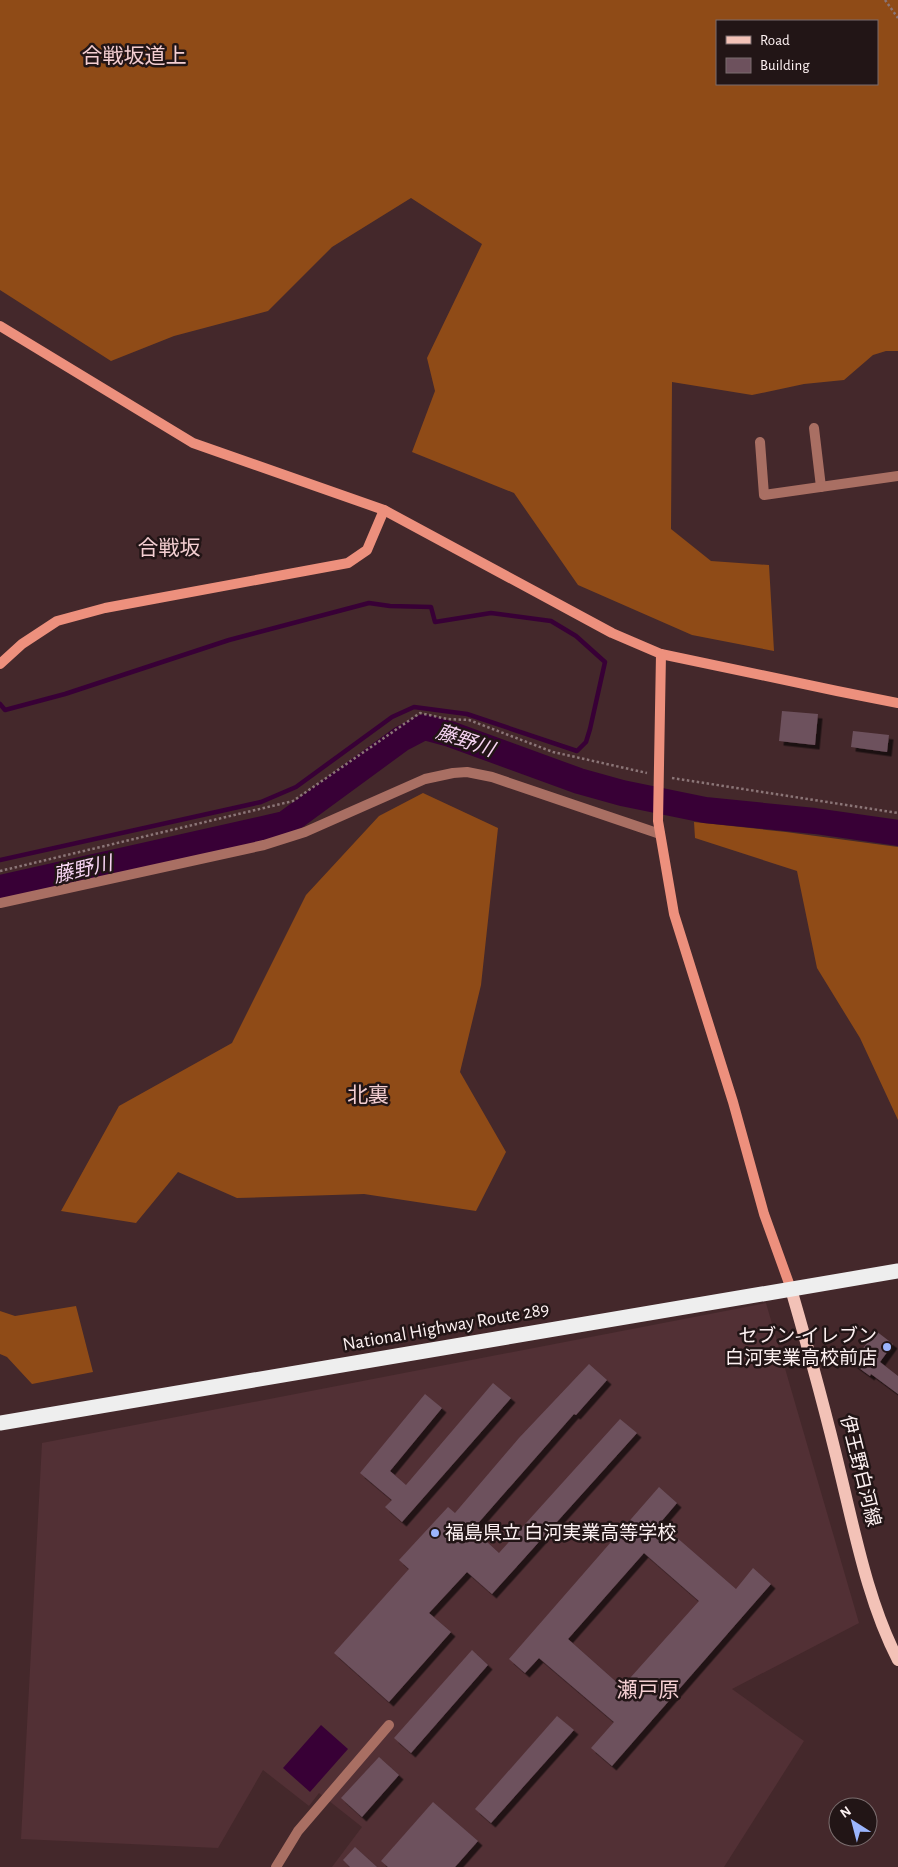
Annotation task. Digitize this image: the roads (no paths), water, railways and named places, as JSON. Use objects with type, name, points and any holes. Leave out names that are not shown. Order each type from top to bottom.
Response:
[{"type":"highway","name":"National Highway Route 289","points":[[0,1423],[898,1271]]},
{"type":"main road","name":"伊王野白河線","points":[[791,1289],[820,1388],[855,1533],[875,1606],[889,1643],[898,1660]]},
{"type":"street","points":[[0,326],[193,443],[384,510],[612,633],[661,654],[898,702]]},
{"type":"street","points":[[814,428],[820,487]]},
{"type":"street","points":[[760,442],[764,495],[898,476]]},
{"type":"street","points":[[0,664],[22,644],[57,621],[105,608],[348,563],[367,550],[384,510]]},
{"type":"street","points":[[661,654],[658,821],[674,914],[733,1102],[764,1214],[791,1289]]},
{"type":"street","points":[[0,903],[264,845],[305,832],[425,779],[453,773],[468,772],[492,777],[660,834]]},
{"type":"street","points":[[276,1867],[298,1831],[389,1725]]},
{"type":"waterway","points":[[0,704],[5,710],[65,694],[229,640],[369,603],[390,606],[431,607],[435,622],[491,613],[551,621],[576,636],[605,662],[586,742],[577,751],[467,714],[414,707],[392,717],[296,787],[261,802],[0,860]]},
{"type":"waterway","name":"藤野川","points":[[0,888],[285,824],[401,739],[424,727],[450,734],[579,781],[622,793],[705,810],[815,821],[898,833]]},
{"type":"place","name":"セブン-イレブン 白河実業高校前店","points":[[887,1347]]},
{"type":"place","name":"福島県立 白河実業高等学校","points":[[435,1533]]},
{"type":"district","name":"合戦坂道上","points":[[134,56]]},
{"type":"district","name":"合戦坂","points":[[169,548]]},
{"type":"district","name":"北裏","points":[[368,1095]]},
{"type":"district","name":"瀬戸原","points":[[648,1690]]}]
